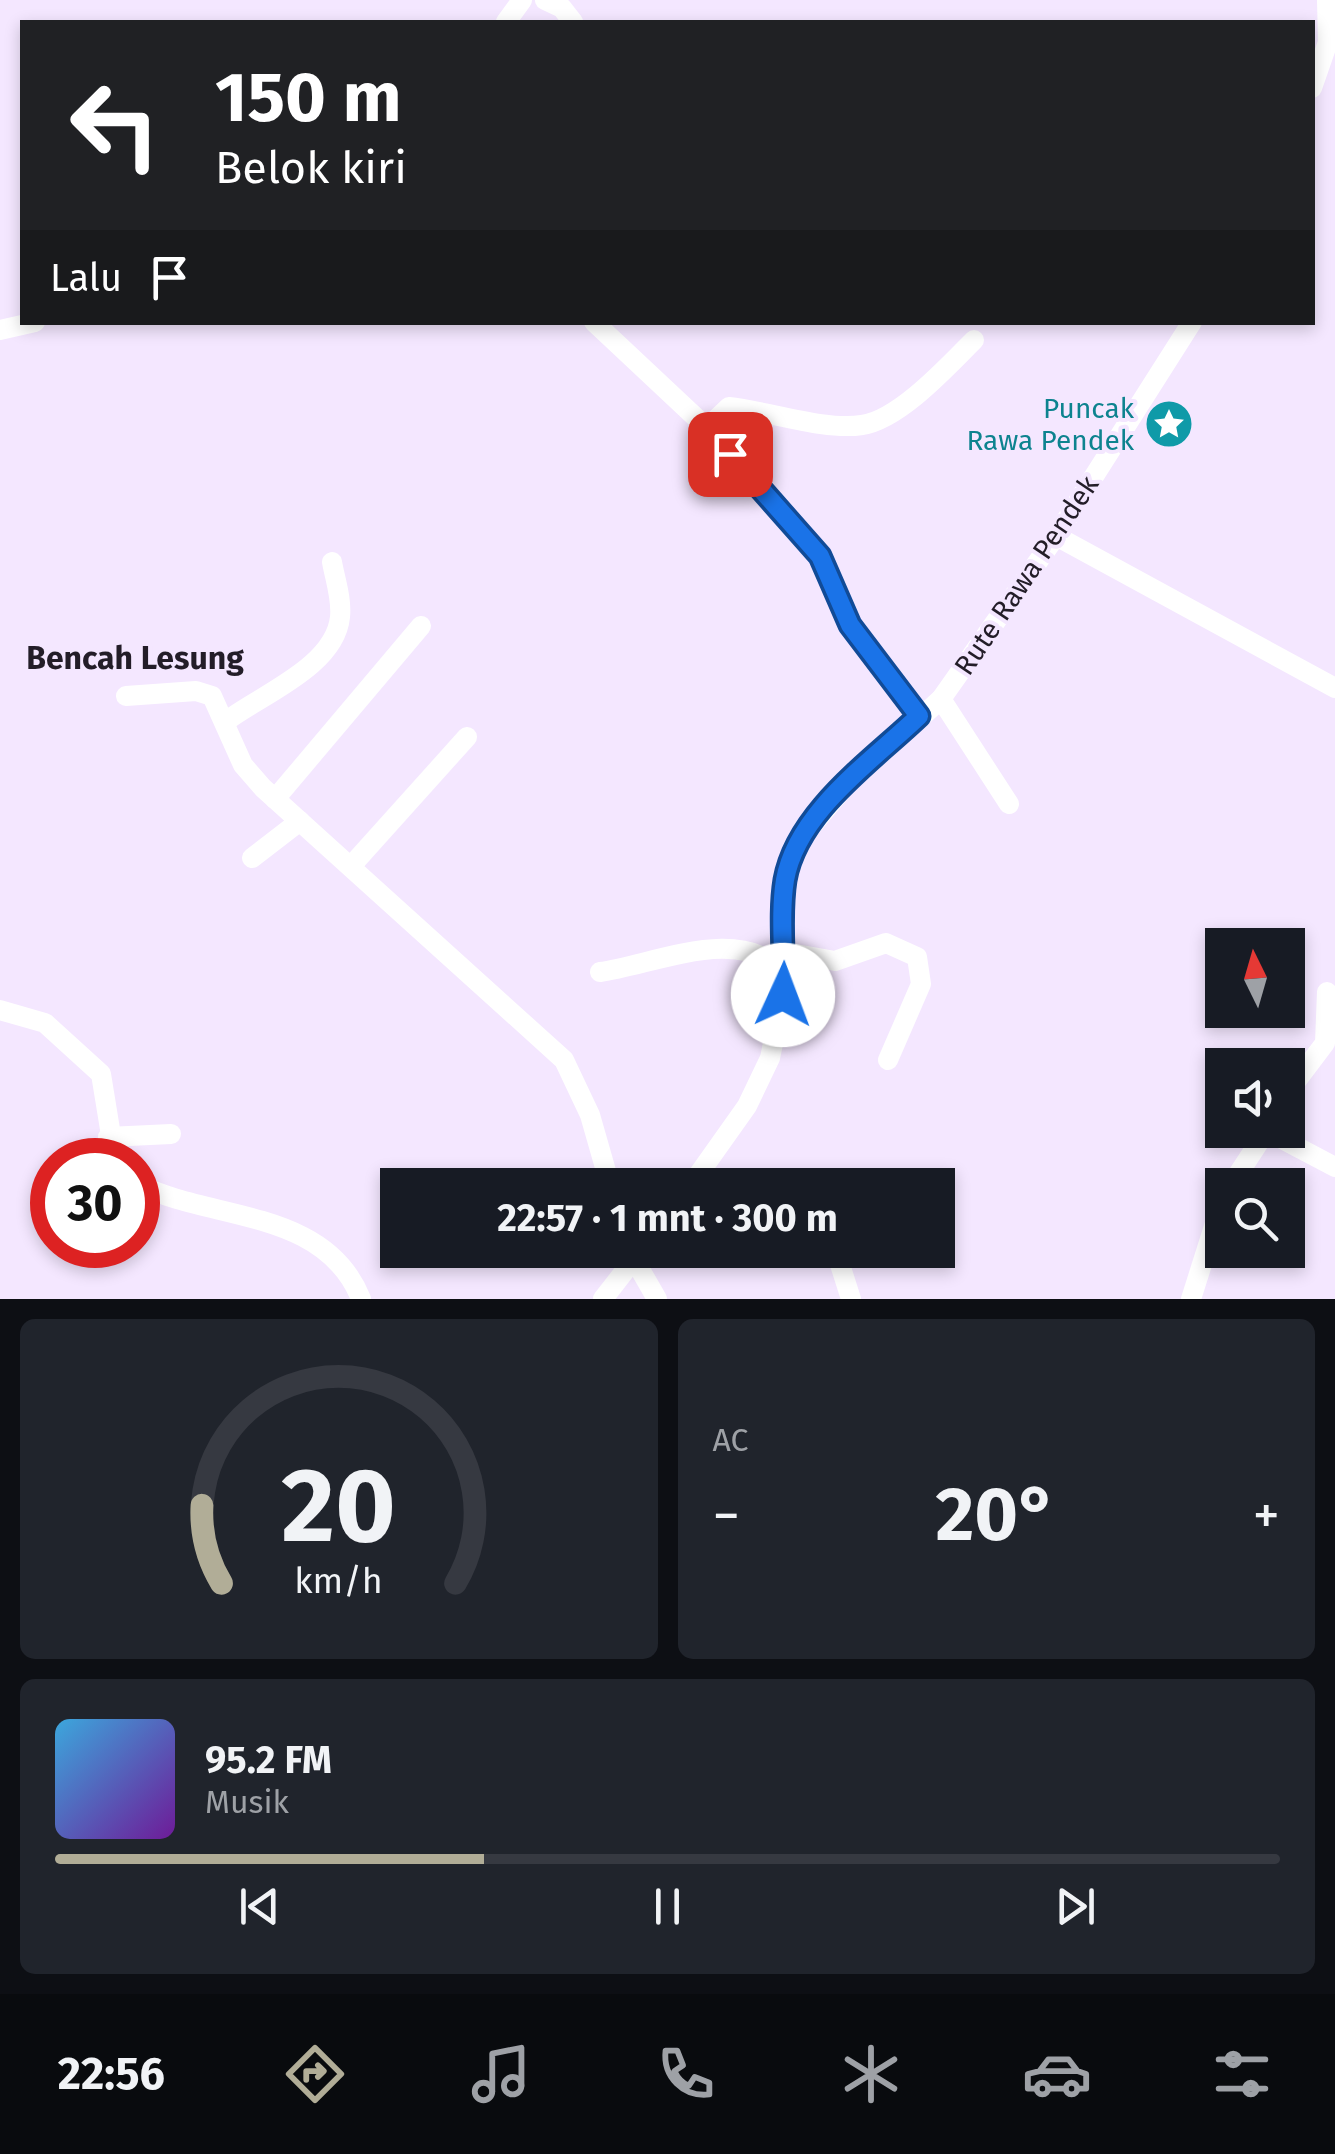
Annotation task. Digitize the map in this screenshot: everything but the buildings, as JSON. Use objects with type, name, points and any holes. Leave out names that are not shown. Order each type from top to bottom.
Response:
[{"type":"street","points":[[545,0],[562,8],[571,20]]},
{"type":"street","points":[[1315,80],[1332,32],[1327,0]]},
{"type":"street","points":[[597,325],[707,428],[820,556],[850,625],[919,716]]},
{"type":"street","name":"Rute Rawa Pendek","points":[[703,1168],[762,1079],[777,1033],[784,974],[784,888],[799,841],[846,784],[941,699],[1056,536],[1190,325]]},
{"type":"street","points":[[707,428],[729,407],[842,425],[868,424],[934,380],[974,340]]},
{"type":"street","points":[[1056,536],[1335,688]]},
{"type":"street","points":[[225,722],[302,670],[336,633],[340,606],[332,562]]},
{"type":"street","points":[[275,799],[421,626]]},
{"type":"street","points":[[126,696],[203,692],[214,698],[243,766],[564,1060],[590,1115],[605,1168]]},
{"type":"street","points":[[941,699],[1009,804]]},
{"type":"street","points":[[352,865],[467,737]]},
{"type":"street","points":[[252,858],[300,821]]},
{"type":"street","points":[[785,952],[835,961],[886,944],[917,957],[921,984],[888,1060]]},
{"type":"street","points":[[600,972],[702,952],[748,949],[766,954],[784,974]]},
{"type":"street","points":[[1305,1069],[1325,1042],[1328,992]]},
{"type":"street","points":[[0,1010],[45,1023],[89,1059],[104,1082],[108,1137],[171,1134]]},
{"type":"street","points":[[1300,1148],[1335,1167]]},
{"type":"street","points":[[160,1190],[251,1216],[296,1234],[340,1265],[361,1299]]},
{"type":"street","points":[[1192,1299],[1205,1257]]},
{"type":"street","points":[[603,1299],[624,1268]]},
{"type":"street","points":[[641,1268],[657,1299]]},
{"type":"street","points":[[841,1268],[852,1299]]},
{"type":"place","name":"Puncak Rawa Pendek","points":[[1169,424]]},
{"type":"district","name":"Bencah Lesung","points":[[135,658]]},
{"type":"route","points":[[730,454],[820,556],[850,625],[919,716],[813,820],[792,855],[784,888],[783,995]]}]
